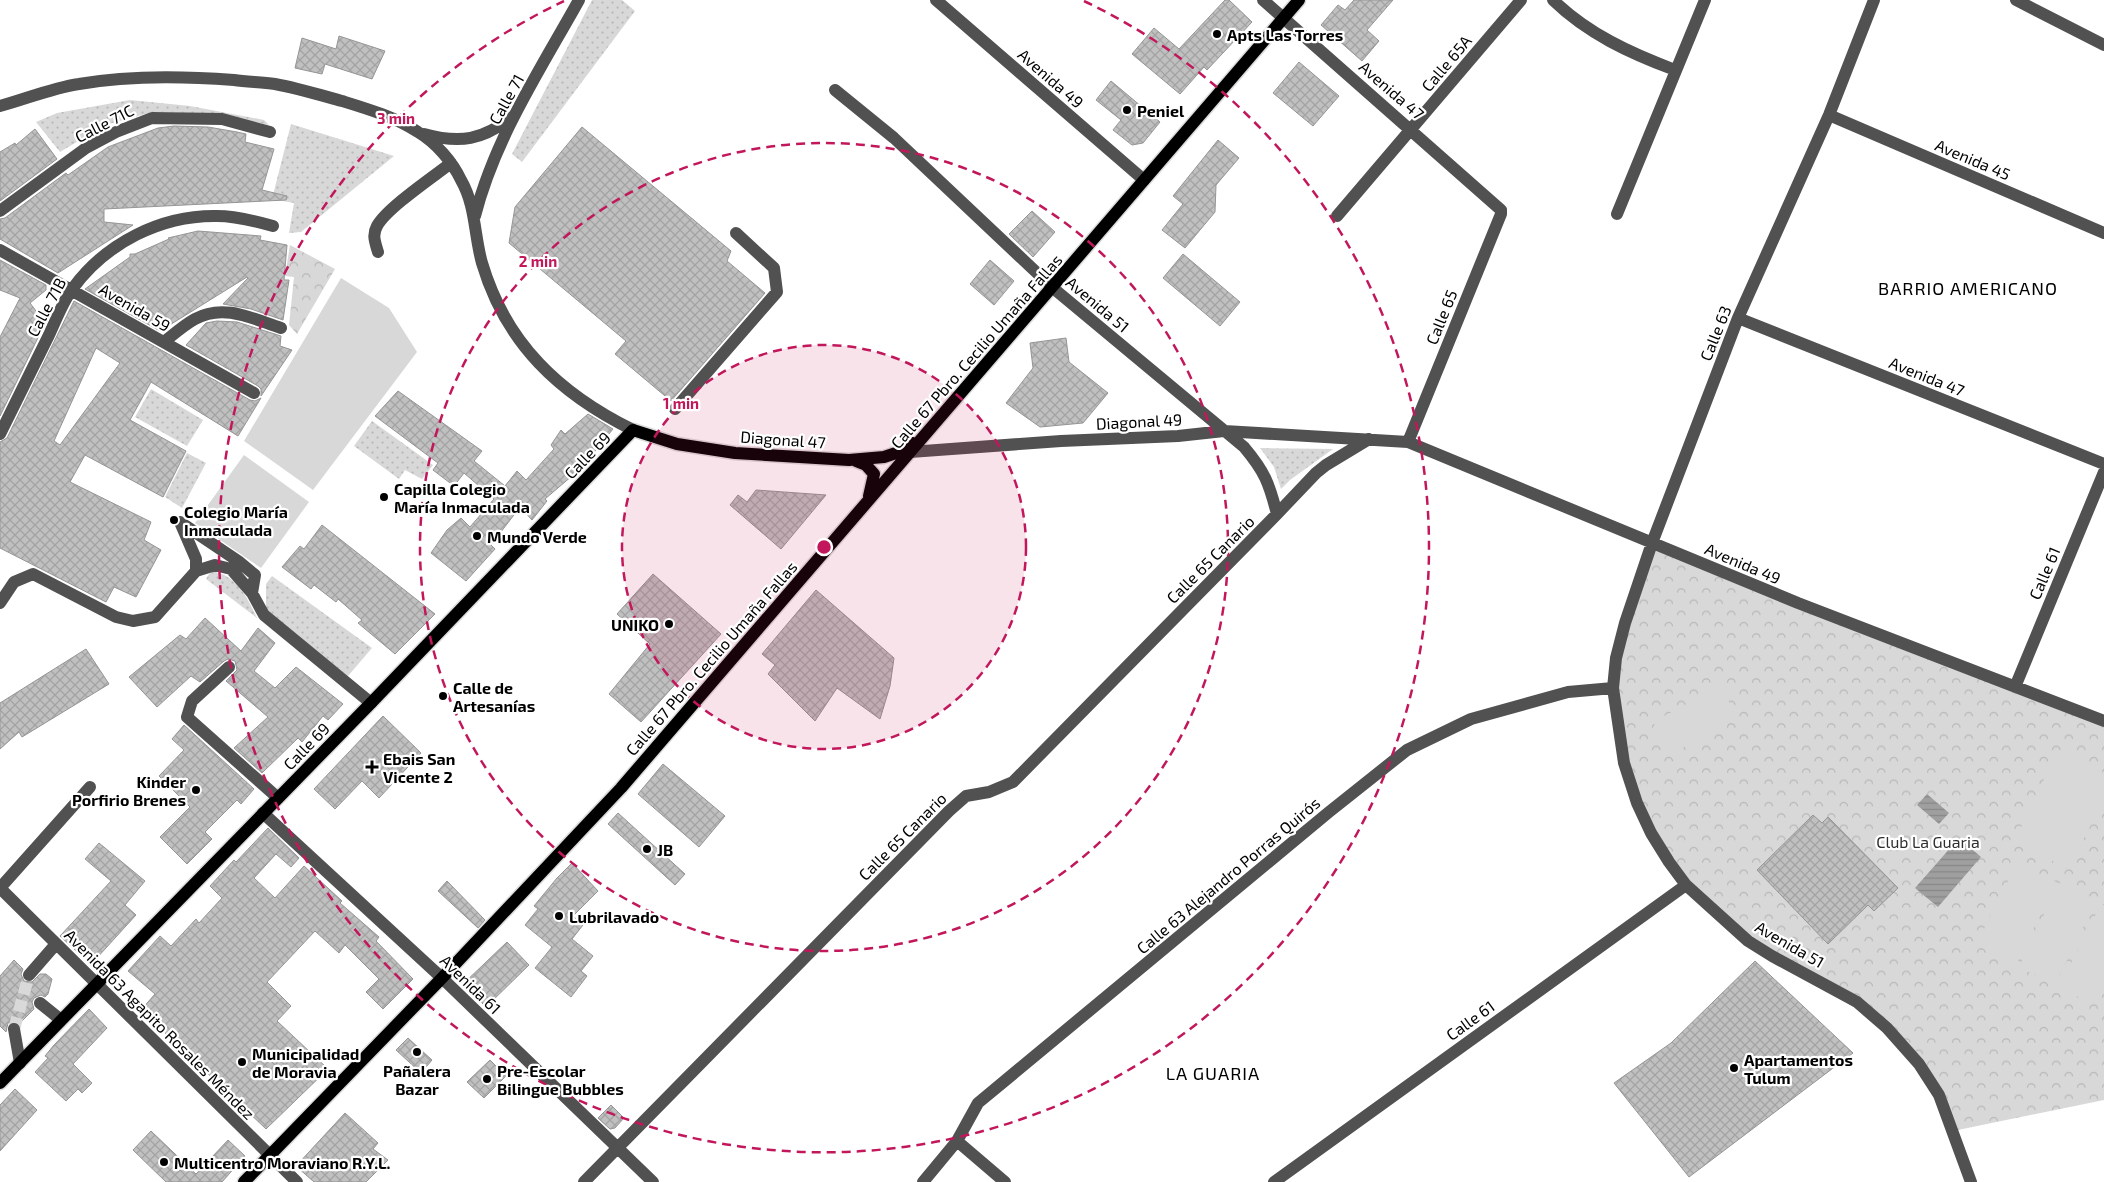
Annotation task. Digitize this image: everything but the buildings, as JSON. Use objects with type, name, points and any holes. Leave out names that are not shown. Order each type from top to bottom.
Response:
[{"type":"main road","name":"Calle 67 Pbro. Cecilio Umaña Fallas","points":[[244,1182],[442,978],[621,788],[1299,0]]},
{"type":"main road","name":"Diagonal 47","points":[[633,430],[676,444],[735,453],[849,460],[884,457],[899,452],[927,433]]},
{"type":"main road","name":"Calle 69","points":[[0,1083],[371,703],[633,430]]},
{"type":"main road","points":[[849,460],[862,462],[872,471],[873,482],[867,501]]},
{"type":"street","name":"Calle 71","points":[[475,219],[482,189],[503,137],[579,0]]},
{"type":"street","name":"Avenida 49","points":[[936,0],[1144,180]]},
{"type":"street","name":"Avenida 47","points":[[1263,0],[1498,206]]},
{"type":"street","name":"Calle 65A","points":[[1337,216],[1521,0]]},
{"type":"street","points":[[1553,0],[1600,37],[1632,54],[1675,70]]},
{"type":"street","points":[[1618,214],[1705,0]]},
{"type":"street","name":"Calle 63","points":[[1613,688],[1616,658],[1625,624],[1652,543],[1738,318],[1829,114],[1874,0]]},
{"type":"street","points":[[2016,0],[2104,45]]},
{"type":"street","points":[[0,106],[78,84],[136,78],[202,78],[274,84],[334,99],[379,112],[418,132],[444,140],[470,139],[495,130],[516,114]]},
{"type":"street","name":"Avenida 51","points":[[835,90],[894,138],[1053,288],[1244,447],[1257,463],[1269,483],[1278,514]]},
{"type":"street","name":"Avenida 45","points":[[1829,114],[2104,233]]},
{"type":"street","name":"Calle 71C","points":[[0,212],[86,148],[116,132],[152,118],[222,119],[270,132]]},
{"type":"street","points":[[418,132],[436,146],[451,163],[462,180],[470,199],[475,219],[482,262],[496,302],[518,340],[547,372],[573,395],[602,415],[633,430]]},
{"type":"street","points":[[378,252],[374,239],[377,227],[385,215],[451,163]]},
{"type":"street","name":"Calle 65","points":[[1408,442],[1501,214],[1498,206]]},
{"type":"street","name":"Calle 71B","points":[[0,434],[72,289],[90,267],[112,249],[136,235],[162,224],[189,218],[217,216],[246,219],[273,226]]},
{"type":"street","points":[[675,409],[777,292],[774,268],[736,233]]},
{"type":"street","name":"Avenida 59","points":[[0,250],[254,393]]},
{"type":"street","points":[[164,342],[196,319],[216,312],[232,312],[281,328]]},
{"type":"street","name":"Avenida 47","points":[[1738,318],[2104,464]]},
{"type":"street","name":"Diagonal 49","points":[[910,452],[1061,441],[1178,436],[1224,431],[1369,439]]},
{"type":"street","name":"Avenida 49","points":[[1369,439],[1408,442],[1798,603],[2104,722]]},
{"type":"street","name":"Calle 65 Canario","points":[[584,1182],[949,811],[966,796],[989,792],[1013,782],[1278,514],[1302,486],[1326,465],[1369,439]]},
{"type":"street","name":"Calle 61","points":[[2015,687],[2104,472]]},
{"type":"street","points":[[196,571],[196,559],[180,522],[238,561],[255,575],[252,593]]},
{"type":"street","points":[[0,603],[14,582],[33,574],[116,617],[133,621],[155,617],[196,571],[215,565],[231,569],[252,593],[264,616],[371,703]]},
{"type":"street","points":[[229,667],[192,701],[186,718],[278,798]]},
{"type":"street","name":"Avenida 51","points":[[1613,688],[1624,763],[1637,803],[1660,847],[1686,885],[1748,941],[1857,1002],[1887,1028],[1919,1064],[1939,1095],[1971,1182]]},
{"type":"street","name":"Calle 63 Alejandro Porras Quirós","points":[[924,1182],[957,1141],[978,1103],[1329,812],[1407,750],[1471,719],[1568,692],[1613,688]]},
{"type":"street","points":[[0,888],[90,787]]},
{"type":"street","name":"Avenida 61","points":[[264,813],[442,978],[653,1182]]},
{"type":"street","name":"Calle 61","points":[[1274,1182],[1686,885]]},
{"type":"street","name":"Avenida 63 Agapito Rosales Méndez","points":[[0,888],[297,1182]]},
{"type":"street","points":[[29,975],[56,944]]},
{"type":"street","points":[[40,1003],[62,1020]]},
{"type":"street","points":[[14,1029],[20,1063]]},
{"type":"street","points":[[957,1141],[1005,1182]]},
{"type":"green space","points":[[592,0],[622,0],[635,11],[522,162],[512,154]]},
{"type":"green space","points":[[130,100],[190,106],[264,120],[269,125],[218,114],[153,112],[105,125],[60,152],[36,122],[57,113]]},
{"type":"green space","points":[[291,124],[394,156],[301,232],[289,233],[294,203],[272,199]]},
{"type":"green space","points":[[290,245],[335,269],[297,334],[289,325],[294,277],[285,276]]},
{"type":"green space","points":[[341,278],[389,308],[417,352],[313,490],[244,441]]},
{"type":"green space","points":[[151,389],[203,420],[187,446],[135,417]]},
{"type":"green space","points":[[372,421],[433,465],[422,479],[405,470],[399,479],[354,446]]},
{"type":"green space","points":[[1260,448],[1333,449],[1290,480],[1281,489],[1274,467]]},
{"type":"green space","points":[[187,453],[206,463],[182,508],[165,497]]},
{"type":"green space","points":[[244,455],[309,502],[261,568],[195,523]]},
{"type":"green space","name":"Club La Guaria","points":[[1652,543],[2104,721],[2104,1100],[1953,1131],[1939,1095],[1887,1028],[1772,956],[1686,885],[1637,803],[1613,688]]},
{"type":"green space","points":[[211,571],[228,577],[240,588],[257,618],[206,579]]},
{"type":"green space","points":[[272,576],[372,648],[348,676],[266,612],[266,584]]},
{"type":"green space","points":[[1720,686],[1738,718],[1671,754],[1653,722]]},
{"type":"green space","points":[[2058,750],[2104,773],[2104,797],[2069,869],[2014,842]]},
{"type":"green space","points":[[2017,863],[2056,882],[2016,965],[1976,945]]},
{"type":"green space","points":[[2059,883],[2096,901],[2055,985],[2019,967]]},
{"type":"green space","points":[[2101,904],[2104,905],[2104,981],[2092,1004],[2059,987]]},
{"type":"shaded area","points":[[1927,794],[1949,813],[1939,824],[1917,805]]},
{"type":"shaded area","points":[[1959,838],[1981,857],[1938,907],[1915,888]]},
{"type":"tunnel","points":[[14,1029],[29,975]]},
{"type":"place","name":"Apts Las Torres","points":[[1217,34]]},
{"type":"place","name":"Peniel","points":[[1127,110]]},
{"type":"place","name":"Capilla Colegio María Inmaculada","points":[[384,497]]},
{"type":"place","name":"Colegio María Inmaculada","points":[[174,520]]},
{"type":"place","name":"Mundo Verde","points":[[477,536]]},
{"type":"place","name":"UNIKO","points":[[669,624]]},
{"type":"place","name":"Calle de Artesanías","points":[[443,696]]},
{"type":"place","name":"Ebais San Vicente 2","points":[[372,767]]},
{"type":"place","name":"Kinder Porfirio Brenes","points":[[196,790]]},
{"type":"place","name":"JB","points":[[647,849]]},
{"type":"place","name":"Lubrilavado","points":[[559,916]]},
{"type":"place","name":"Pañalera Bazar","points":[[417,1052]]},
{"type":"place","name":"Municipalidad de Moravia","points":[[242,1062]]},
{"type":"place","name":"Apartamentos Tulum","points":[[1734,1068]]},
{"type":"place","name":"Pre-Escolar Bilingue Bubbles","points":[[487,1079]]},
{"type":"place","name":"Multicentro Moraviano R.Y.L.","points":[[164,1162]]},
{"type":"district","name":"BARRIO AMERICANO","points":[[1968,288]]},
{"type":"district","name":"LA GUARIA","points":[[1213,1073]]}]
